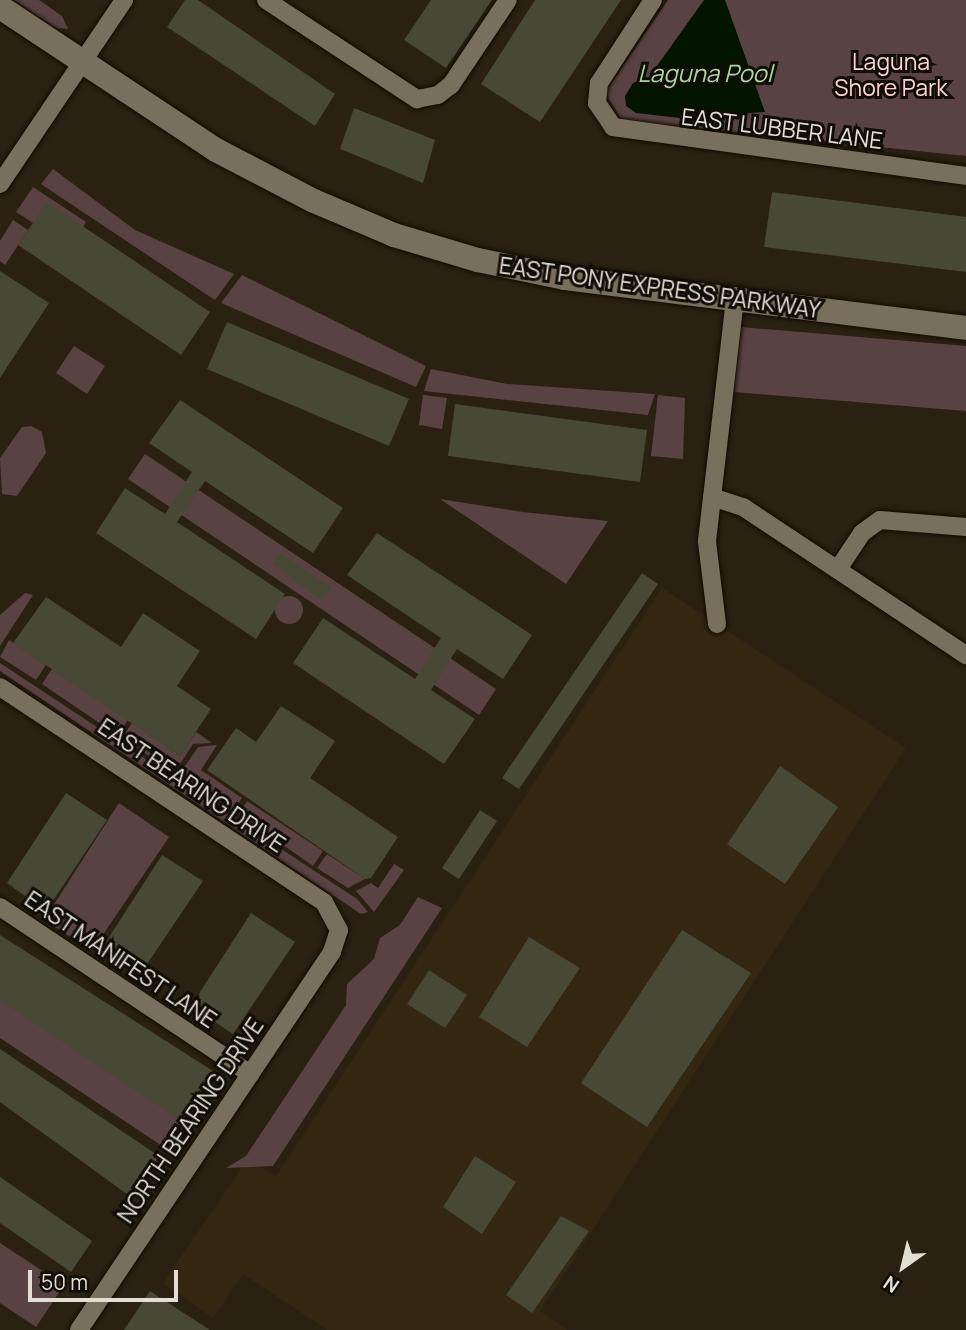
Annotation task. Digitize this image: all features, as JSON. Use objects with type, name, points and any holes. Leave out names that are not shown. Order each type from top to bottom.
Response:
[{"type":"main road","name":"EAST PONY EXPRESS PARKWAY","points":[[0,7],[243,166],[394,235],[522,270],[966,328]]},
{"type":"street","points":[[0,184],[124,0]]},
{"type":"street","points":[[270,1],[410,98],[430,98],[451,85],[508,0]]},
{"type":"street","name":"EAST LUBBER LANE","points":[[653,0],[599,83],[600,112],[612,127],[631,134],[966,176]]},
{"type":"street","points":[[717,624],[708,563],[712,497],[735,299]]},
{"type":"street","points":[[712,497],[743,507],[966,654]]},
{"type":"street","points":[[838,569],[862,533],[880,520],[966,527]]},
{"type":"street","name":"EAST BEARING DRIVE","points":[[0,687],[324,902],[336,918],[338,936]]},
{"type":"street","name":"EAST MANIFEST LANE","points":[[0,907],[250,1074]]},
{"type":"street","name":"NORTH BEARING DRIVE","points":[[79,1330],[250,1074],[338,936]]},
{"type":"shaded area","points":[[662,588],[906,748],[540,1311],[568,1330],[327,1330],[243,1274],[213,1318],[163,1283],[247,1160],[276,1176]]},
{"type":"green space","points":[[14,0],[39,0],[62,16],[68,29],[56,28]]},
{"type":"green space","name":"Laguna Shore Park","points":[[668,0],[966,0],[966,156],[622,120],[605,93]]},
{"type":"green space","points":[[53,169],[135,230],[234,274],[215,300],[41,184]]},
{"type":"green space","points":[[33,187],[86,222],[83,227],[33,223],[16,212]]},
{"type":"green space","points":[[13,220],[28,230],[5,265],[0,261],[0,241]]},
{"type":"green space","points":[[242,275],[426,366],[416,387],[221,303]]},
{"type":"green space","points":[[741,327],[966,346],[966,411],[734,392]]},
{"type":"green space","points":[[74,346],[105,366],[87,394],[56,373]]},
{"type":"green space","points":[[431,369],[507,384],[655,394],[648,415],[424,391]]},
{"type":"green space","points":[[423,395],[447,398],[442,429],[419,425]]},
{"type":"green space","points":[[658,395],[685,398],[683,459],[651,456]]},
{"type":"green space","points":[[31,426],[42,432],[46,453],[17,496],[2,494],[0,458],[22,427]]},
{"type":"green space","points":[[145,454],[496,689],[479,715],[128,479]]},
{"type":"green space","points":[[440,499],[523,512],[608,521],[566,584]]},
{"type":"green space","points":[[25,593],[33,595],[0,646],[0,615]]},
{"type":"green space","points":[[289,596],[299,600],[303,610],[299,620],[289,624],[279,620],[275,610],[279,600]]},
{"type":"green space","points":[[9,640],[46,665],[36,680],[0,657]]},
{"type":"green space","points":[[0,663],[357,899],[368,912],[361,914],[0,671]]},
{"type":"green space","points":[[52,669],[128,720],[117,735],[42,684]]},
{"type":"green space","points":[[132,723],[180,756],[196,732],[212,743],[193,744],[174,773],[122,737]]},
{"type":"green space","points":[[217,745],[201,770],[242,798],[233,811],[179,775],[198,747]]},
{"type":"green space","points":[[247,801],[323,851],[313,866],[239,814]]},
{"type":"green space","points":[[119,803],[169,837],[92,951],[44,920]]},
{"type":"green space","points":[[327,854],[365,879],[348,888],[317,868]]},
{"type":"green space","points":[[394,864],[404,870],[374,912],[356,891],[371,883],[378,888]]},
{"type":"green space","points":[[418,897],[442,908],[273,1166],[226,1168],[246,1156],[346,1005],[347,984],[374,959],[380,938],[400,925]]},
{"type":"green space","points":[[0,997],[191,1123],[171,1152],[0,1038]]},
{"type":"green space","points":[[0,1243],[64,1285],[36,1327],[0,1303]]},
{"type":"water","name":"Laguna Pool","points":[[704,0],[725,0],[765,112],[680,118],[636,113],[626,106],[625,96],[633,83],[649,77]]},
{"type":"building","points":[[185,0],[198,0],[335,94],[315,126],[167,27]]},
{"type":"building","points":[[431,0],[492,0],[446,68],[404,40]]},
{"type":"building","points":[[535,0],[621,0],[540,122],[481,84]]},
{"type":"building","points":[[354,108],[435,140],[423,183],[340,149]]},
{"type":"building","points":[[772,192],[966,217],[966,272],[764,247]]},
{"type":"building","points":[[47,202],[210,312],[181,355],[18,245]]},
{"type":"building","points":[[0,271],[49,303],[0,378]]},
{"type":"building","points":[[227,322],[409,399],[389,446],[207,369]]},
{"type":"building","points":[[180,400],[343,508],[313,553],[205,481],[177,522],[285,594],[256,639],[96,533],[125,488],[165,514],[192,472],[149,443]]},
{"type":"building","points":[[455,404],[647,430],[640,482],[448,456]]},
{"type":"building","points":[[377,533],[532,635],[503,679],[457,649],[431,690],[475,719],[444,764],[293,663],[323,618],[415,679],[441,638],[347,575]]},
{"type":"building","points":[[280,553],[331,587],[322,600],[272,564]]},
{"type":"building","points":[[642,573],[658,584],[519,789],[502,778]]},
{"type":"building","points":[[46,597],[121,647],[143,613],[200,651],[177,686],[211,709],[180,756],[13,643]]},
{"type":"building","points":[[281,706],[335,741],[310,778],[398,837],[371,878],[365,879],[207,770],[236,728],[256,742]]},
{"type":"building","points":[[780,766],[838,807],[785,884],[727,844]]},
{"type":"building","points":[[66,793],[107,820],[46,911],[7,883]]},
{"type":"building","points":[[480,810],[497,821],[459,879],[442,868]]},
{"type":"building","points":[[162,855],[203,881],[141,973],[102,948]]},
{"type":"building","points":[[251,913],[295,942],[233,1034],[191,1006]]},
{"type":"building","points":[[682,930],[751,973],[647,1127],[581,1083]]},
{"type":"building","points":[[0,935],[213,1071],[179,1119],[0,1000]]},
{"type":"building","points":[[529,937],[580,968],[527,1047],[479,1017]]},
{"type":"building","points":[[429,970],[467,995],[445,1028],[407,1004]]},
{"type":"building","points":[[0,1049],[159,1156],[131,1197],[0,1102]]},
{"type":"building","points":[[475,1156],[516,1182],[482,1234],[443,1207]]},
{"type":"building","points":[[0,1177],[92,1241],[71,1272],[0,1223]]},
{"type":"building","points":[[561,1216],[589,1231],[532,1313],[506,1295]]},
{"type":"building","points":[[150,1291],[210,1330],[124,1330]]}]
